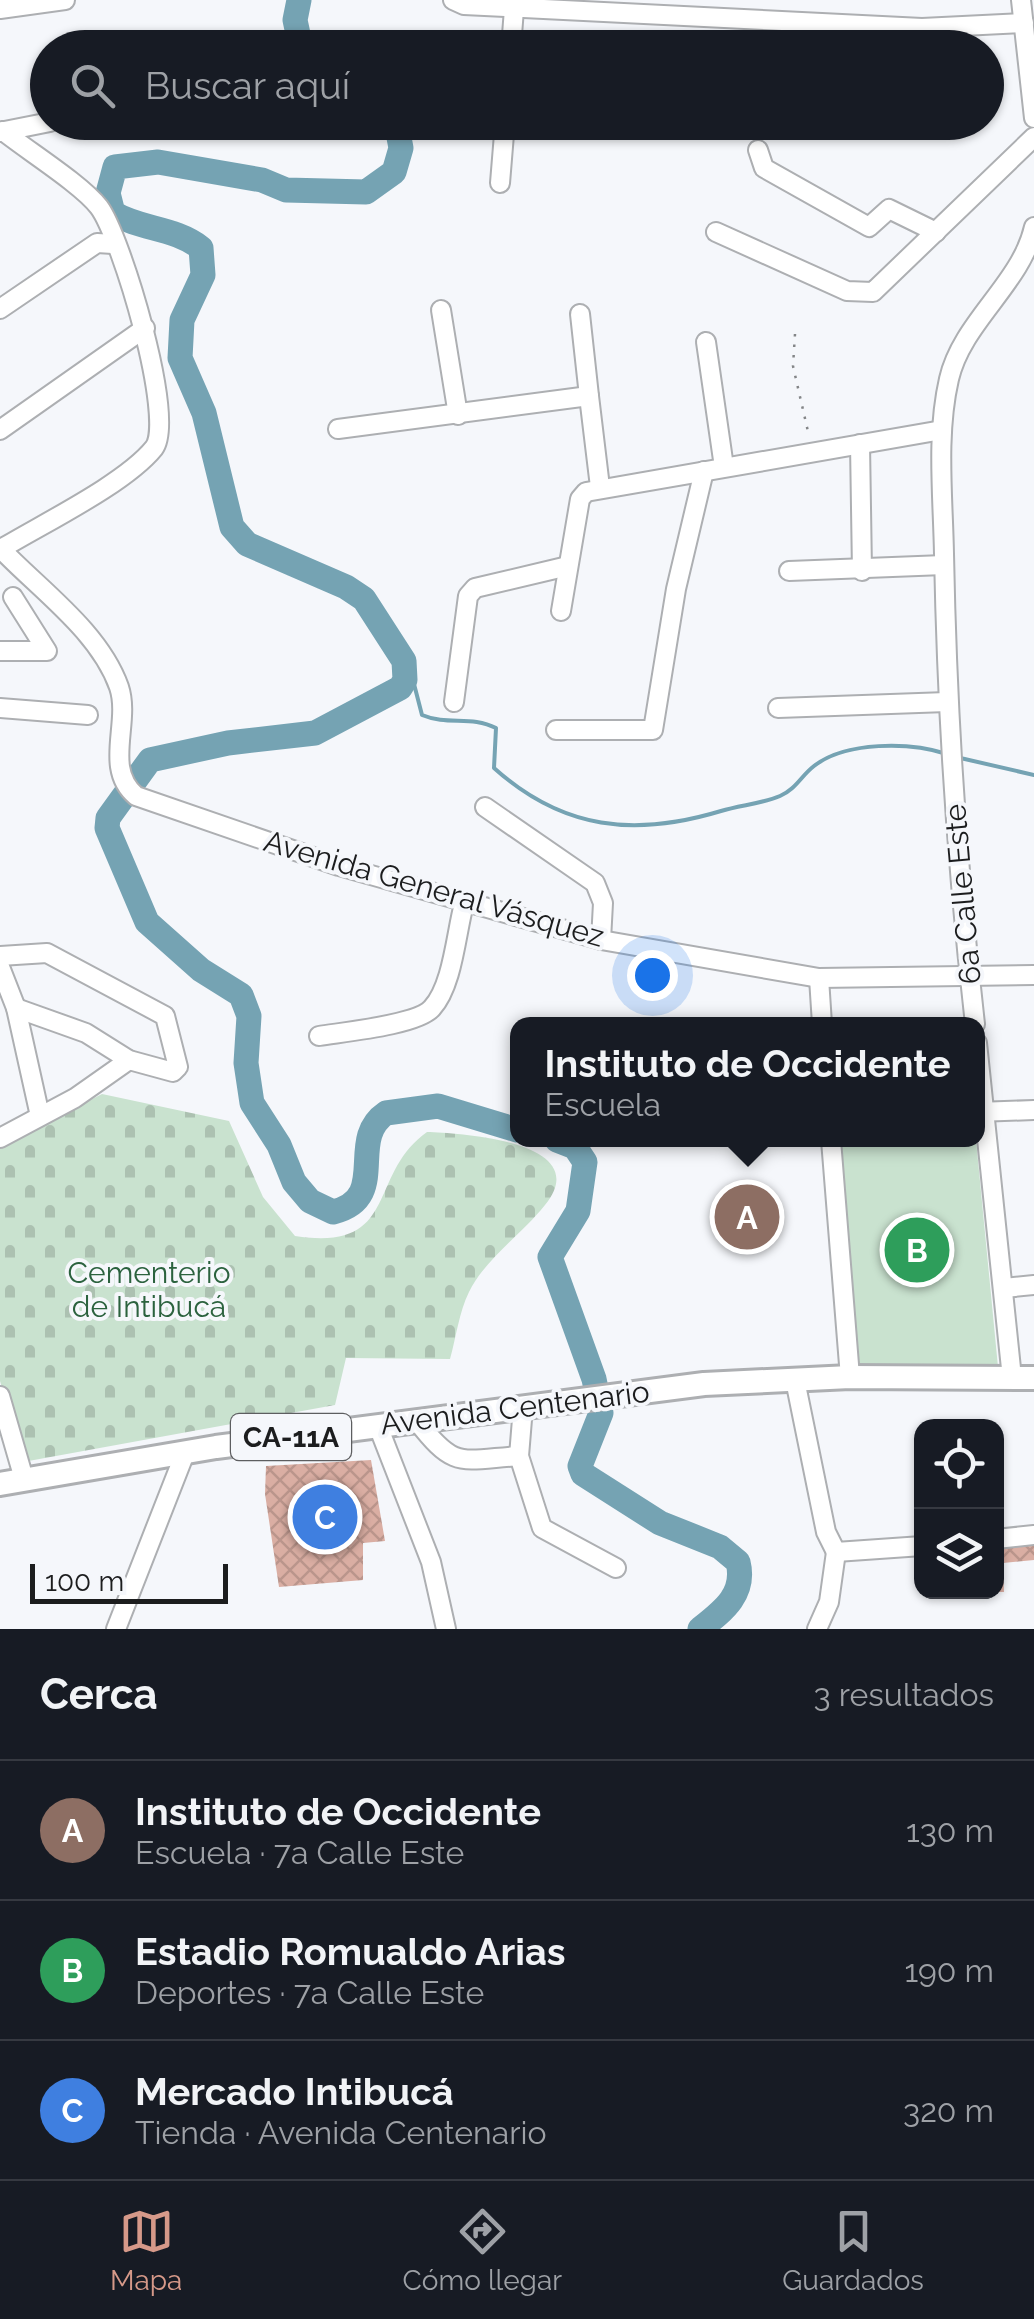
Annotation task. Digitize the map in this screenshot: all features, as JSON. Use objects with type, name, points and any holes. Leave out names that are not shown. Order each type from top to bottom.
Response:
[{"type":"main road","name":"Avenida Centenario","points":[[0,1484],[186,1453],[704,1384],[850,1377],[1023,1378]]},
{"type":"street","points":[[0,8],[65,0]]},
{"type":"street","points":[[453,0],[464,5],[514,9],[546,6],[922,28],[1024,23]]},
{"type":"street","points":[[1021,0],[1034,118]]},
{"type":"street","points":[[512,30],[514,9]]},
{"type":"street","points":[[1,131],[30,126]]},
{"type":"street","points":[[0,548],[101,490],[157,444],[160,419],[145,328],[99,208],[1,131]]},
{"type":"street","points":[[716,232],[862,294],[888,282],[1034,137]]},
{"type":"street","points":[[500,183],[504,140]]},
{"type":"street","points":[[758,150],[764,168],[870,228],[889,210],[936,232]]},
{"type":"street","name":"6a Calle Este","points":[[974,1017],[946,702],[942,430],[957,356],[1020,260],[1034,227]]},
{"type":"street","points":[[0,309],[96,244],[113,244]]},
{"type":"street","points":[[441,310],[458,414]]},
{"type":"street","points":[[580,314],[600,487]]},
{"type":"street","points":[[0,430],[145,328]]},
{"type":"street","points":[[706,342],[724,467]]},
{"type":"street","points":[[338,429],[589,396]]},
{"type":"street","points":[[561,610],[580,499],[600,487],[942,430]]},
{"type":"street","points":[[860,444],[862,570]]},
{"type":"street","points":[[556,730],[653,730],[676,589],[704,471]]},
{"type":"street","name":"Avenida General Vásquez","points":[[0,548],[103,653],[123,701],[120,772],[130,791],[339,866],[601,940],[819,978],[1034,975]]},
{"type":"street","points":[[454,702],[468,596],[474,588],[568,566]]},
{"type":"street","points":[[789,571],[944,566]]},
{"type":"street","points":[[0,651],[47,650],[6,597],[30,579]]},
{"type":"street","points":[[778,708],[946,702]]},
{"type":"street","points":[[0,708],[88,715]]},
{"type":"street","points":[[485,806],[595,883],[602,903],[601,940]]},
{"type":"street","points":[[319,1036],[413,1018],[432,1010],[443,986],[464,904]]},
{"type":"street","points":[[0,956],[47,953],[166,1016],[176,1070],[128,1060],[86,1033],[16,1008]]},
{"type":"street","points":[[0,967],[16,1008],[40,1116]]},
{"type":"street","points":[[819,978],[822,1017]]},
{"type":"street","points":[[0,1138],[75,1098],[128,1060]]},
{"type":"street","points":[[985,1112],[1034,1110]]},
{"type":"street","points":[[985,1143],[1004,1288],[1023,1378]]},
{"type":"street","points":[[832,1147],[850,1377]]},
{"type":"street","points":[[1004,1288],[1034,1285]]},
{"type":"street","points":[[795,1380],[826,1532],[836,1552],[828,1602],[816,1629]]},
{"type":"street","points":[[0,1396],[24,1480]]},
{"type":"street","points":[[523,1407],[519,1456],[542,1528],[616,1568]]},
{"type":"street","points":[[417,1421],[440,1452],[458,1460],[519,1456]]},
{"type":"street","points":[[378,1426],[431,1562],[446,1629]]},
{"type":"street","points":[[116,1629],[186,1453]]},
{"type":"street","points":[[1004,1538],[1034,1535]]},
{"type":"street","points":[[836,1552],[914,1547]]},
{"type":"path","points":[[795,334],[793,366],[812,452]]},
{"type":"green space","name":"Cementerio de Intibucá","points":[[102,1094],[229,1121],[263,1197],[295,1236],[329,1238],[352,1233],[378,1206],[408,1149],[427,1132],[493,1139],[510,1143],[510,1147],[523,1147],[539,1154],[553,1167],[556,1184],[545,1205],[476,1280],[463,1308],[450,1359],[346,1358],[335,1405],[23,1462],[0,1381],[0,1146]]},
{"type":"green space","points":[[839,1147],[977,1147],[998,1367],[855,1367]]},
{"type":"building","points":[[371,1460],[385,1541],[363,1543],[363,1580],[279,1587],[265,1494],[266,1466]]},
{"type":"building","points":[[1034,1544],[1034,1560],[1004,1563],[1004,1547]]},
{"type":"waterway","points":[[297,30],[299,0]]},
{"type":"waterway","points":[[399,140],[394,172],[366,192],[286,190],[262,180],[158,162],[115,167],[108,193],[113,213],[180,236],[201,248],[203,275],[182,320],[180,358],[204,413],[232,527],[247,544],[346,587],[364,599],[404,661],[405,680],[400,688],[315,733],[228,743],[150,760],[108,818],[107,828],[147,922],[201,970],[241,995],[249,1016],[246,1063],[252,1103],[279,1145],[294,1182],[310,1201],[333,1212],[350,1205],[360,1194],[365,1182],[369,1138],[386,1113],[438,1106],[510,1128]]},
{"type":"waterway","points":[[405,680],[414,684],[422,715],[496,728],[494,768],[520,789],[546,805],[601,823],[659,824],[765,801],[786,793],[827,758],[860,748],[915,747],[947,754]]},
{"type":"waterway","points":[[956,757],[1034,775]]},
{"type":"waterway","points":[[575,1147],[585,1162],[578,1211],[550,1257],[594,1379],[601,1413],[580,1466],[583,1474],[660,1523],[720,1547],[738,1562],[736,1593],[700,1629]]},
{"type":"place","name":"Instituto de Occidente","points":[[747,1217]]},
{"type":"place","name":"Estadio Romualdo Arias","points":[[917,1250]]},
{"type":"place","name":"Mercado Intibucá","points":[[325,1517]]}]
